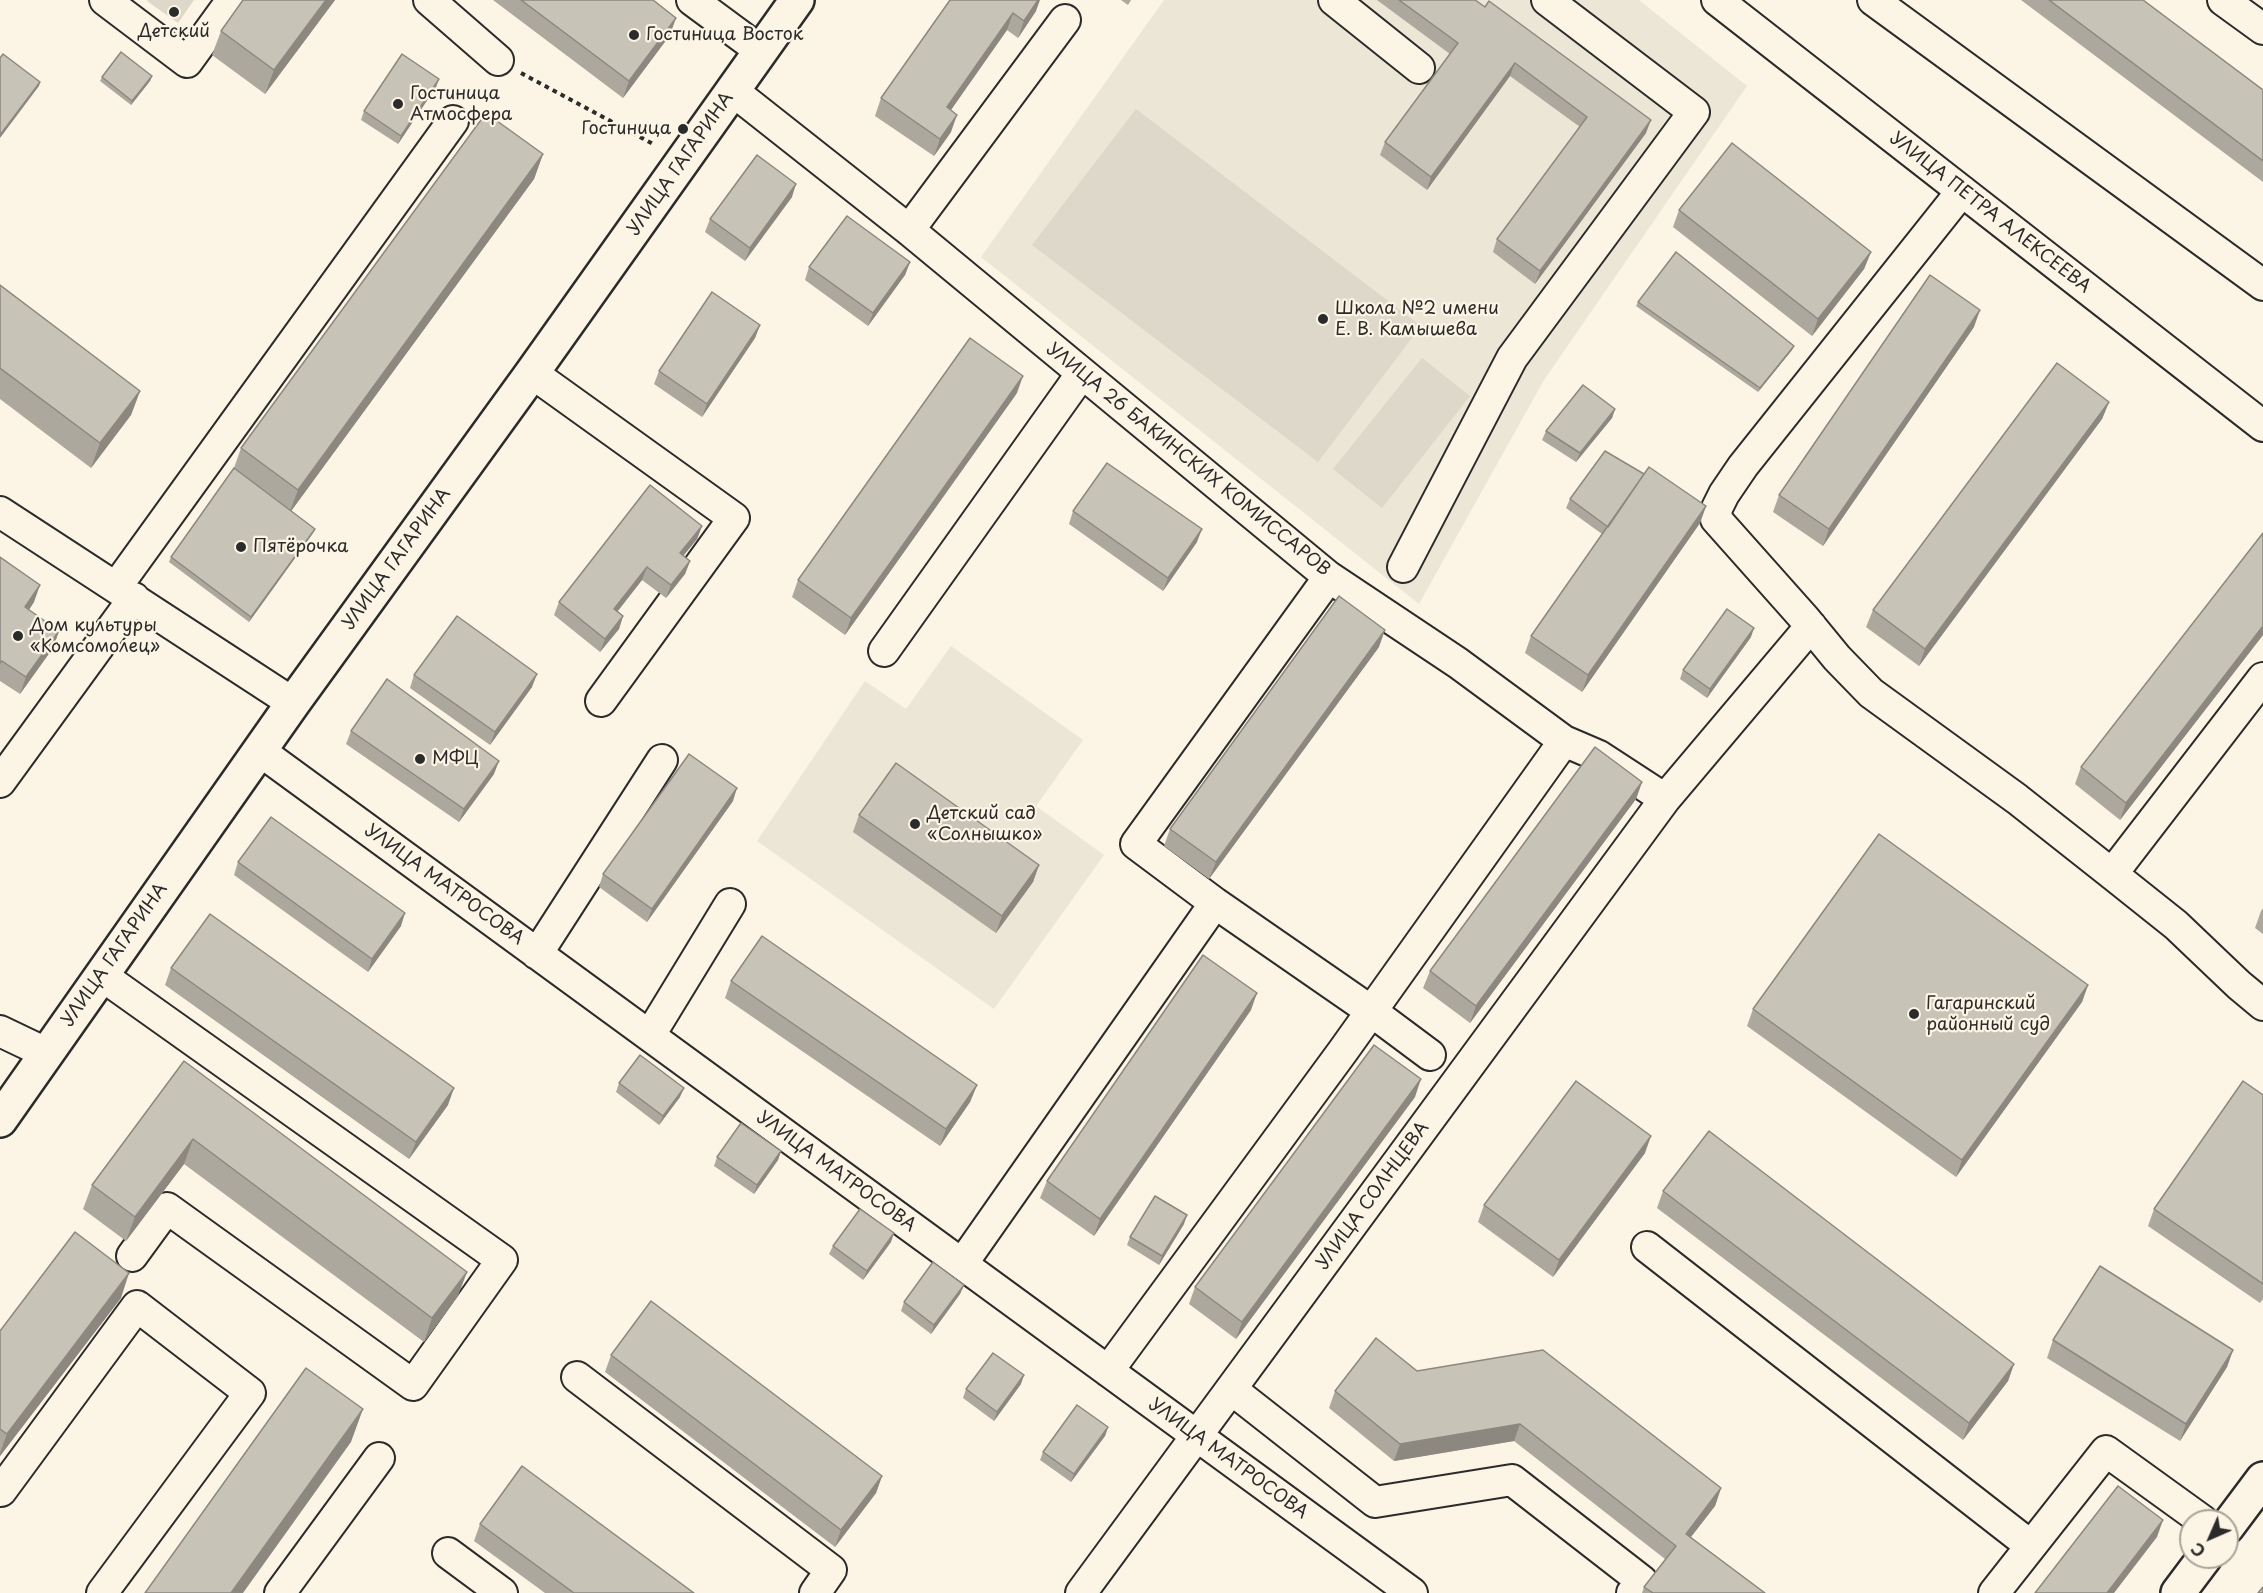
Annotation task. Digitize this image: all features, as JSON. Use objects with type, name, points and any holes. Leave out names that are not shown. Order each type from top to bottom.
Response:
[{"type":"main road","name":"УЛИЦА ГАГАРИНА","points":[[0,1120],[293,703],[532,374],[797,0]]},
{"type":"main road","points":[[2239,1511],[2263,1479]]},
{"type":"main road","points":[[2178,1593],[2196,1569]]},
{"type":"street","points":[[105,0],[187,62],[232,0]]},
{"type":"street","points":[[429,0],[498,60]]},
{"type":"street","points":[[692,0],[761,51]]},
{"type":"street","points":[[1334,0],[1419,68]]},
{"type":"street","points":[[1403,567],[1512,358],[1694,112],[1547,0]]},
{"type":"street","name":"УЛИЦА ПЕТРА АЛЕКСЕЕВА","points":[[1718,0],[2263,426]]},
{"type":"street","points":[[1873,0],[2263,285]]},
{"type":"street","points":[[2223,0],[2263,29]]},
{"type":"street","points":[[909,230],[1065,20]]},
{"type":"street","name":"УЛИЦА 26 БАКИНСКИХ КОМИССАРОВ","points":[[733,91],[909,230],[1329,577],[1458,663],[1564,741],[1599,756],[1665,799]]},
{"type":"street","points":[[0,782],[125,592],[453,121]]},
{"type":"street","points":[[1962,191],[1743,466],[1716,508],[1716,519],[1837,658],[1871,693],[2017,799],[2112,874],[2176,925],[2263,1005]]},
{"type":"street","points":[[884,651],[1082,373]]},
{"type":"street","points":[[532,374],[734,518],[601,701]]},
{"type":"street","points":[[0,512],[293,703]]},
{"type":"street","points":[[1329,577],[1136,844],[1215,903],[1371,1011],[1430,1055]]},
{"type":"street","name":"УЛИЦА СОЛНЦЕВА","points":[[1081,1593],[1665,799],[1811,626]]},
{"type":"street","points":[[2112,874],[2263,678]]},
{"type":"street","points":[[1108,1371],[1371,1011],[1564,741]]},
{"type":"street","name":"УЛИЦА МАТРОСОВА","points":[[260,751],[1412,1593]]},
{"type":"street","points":[[537,954],[662,760]]},
{"type":"street","points":[[962,1264],[1215,903]]},
{"type":"street","points":[[650,1035],[730,904]]},
{"type":"street","points":[[100,975],[502,1260],[413,1385],[167,1208],[132,1256]]},
{"type":"street","points":[[0,1031],[46,1053]]},
{"type":"street","points":[[1647,1247],[2031,1546]]},
{"type":"street","points":[[0,1491],[137,1306],[250,1393],[102,1593]]},
{"type":"street","points":[[577,1377],[831,1570],[815,1593]]},
{"type":"street","points":[[1231,1389],[1375,1502],[1512,1480],[1642,1581],[1632,1593]]},
{"type":"street","points":[[1994,1593],[2106,1451],[2186,1509]]},
{"type":"street","points":[[280,1593],[379,1458]]},
{"type":"street","points":[[448,1553],[502,1593]]},
{"type":"path","points":[[498,60],[655,145]]},
{"type":"shaded area","name":"Детский","points":[[148,0],[194,0],[178,23]]},
{"type":"shaded area","name":"Школа №2 имени Е. В. Камышева","points":[[1164,0],[1639,0],[1747,86],[1544,380],[1419,604],[981,257]]},
{"type":"shaded area","points":[[1136,109],[1421,326],[1318,462],[1032,245]]},
{"type":"shaded area","points":[[1422,358],[1470,396],[1382,508],[1333,469]]},
{"type":"shaded area","name":"Детский сад «Солнышко»","points":[[951,646],[1083,740],[1036,806],[1104,855],[994,1009],[757,841],[865,681],[906,709]]},
{"type":"building","points":[[243,0],[326,0],[274,70],[221,31]]},
{"type":"building","points":[[521,0],[653,0],[676,18],[629,81]]},
{"type":"building","points":[[950,0],[1038,0],[1024,21],[1013,13],[947,107],[957,115],[940,139],[881,98]]},
{"type":"building","points":[[1399,0],[1475,0],[1485,7],[1489,1],[1651,120],[1540,271],[1497,239],[1587,117],[1515,63],[1431,177],[1385,142],[1458,43]]},
{"type":"building","points":[[2049,0],[2143,0],[2263,90],[2263,161]]},
{"type":"building","points":[[121,52],[152,76],[132,101],[102,77]]},
{"type":"building","points":[[3,54],[40,82],[0,135],[0,58]]},
{"type":"building","name":"Гостиница Атмосфера","points":[[402,54],[439,79],[401,136],[364,111]]},
{"type":"building","points":[[486,113],[543,154],[298,490],[241,448]]},
{"type":"building","points":[[1732,143],[1871,252],[1818,319],[1679,210]]},
{"type":"building","points":[[757,155],[796,184],[750,248],[710,219]]},
{"type":"building","points":[[847,216],[910,262],[873,313],[809,267]]},
{"type":"building","points":[[1676,252],[1794,346],[1760,388],[1638,302]]},
{"type":"building","points":[[1930,275],[1980,310],[1829,529],[1779,495]]},
{"type":"building","points":[[0,285],[140,391],[100,443],[0,368]]},
{"type":"building","points":[[712,292],[760,325],[707,404],[659,371]]},
{"type":"building","points":[[970,338],[1023,376],[851,618],[798,580]]},
{"type":"building","points":[[2057,363],[2109,402],[1925,649],[1873,610]]},
{"type":"building","points":[[1583,385],[1615,409],[1580,453],[1546,431]]},
{"type":"building","points":[[1605,451],[1644,474],[1608,527],[1570,499]]},
{"type":"building","points":[[1107,463],[1202,529],[1168,578],[1073,511]]},
{"type":"building","points":[[1649,467],[1706,506],[1588,675],[1531,636]]},
{"type":"building","name":"Пятёрочка","points":[[234,468],[315,529],[251,617],[171,557]]},
{"type":"building","points":[[650,485],[702,526],[680,553],[690,561],[671,585],[647,567],[614,609],[623,616],[605,639],[559,602]]},
{"type":"building","points":[[2263,533],[2263,626],[2126,803],[2081,767]]},
{"type":"building","name":"Дом культуры «Комсомолец»","points":[[0,557],[40,585],[25,607],[59,631],[26,677],[2,661],[0,663]]},
{"type":"building","points":[[1339,596],[1385,630],[1216,862],[1170,829]]},
{"type":"building","points":[[1727,609],[1754,628],[1710,689],[1683,670]]},
{"type":"building","points":[[457,616],[537,674],[495,732],[414,675]]},
{"type":"building","name":"МФЦ","points":[[387,679],[499,761],[464,809],[351,731]]},
{"type":"building","points":[[1595,747],[1642,782],[1476,1006],[1430,971]]},
{"type":"building","points":[[689,754],[737,788],[652,909],[603,874]]},
{"type":"building","points":[[896,763],[1039,865],[1002,916],[859,815]]},
{"type":"building","points":[[271,817],[405,913],[372,959],[238,862]]},
{"type":"building","name":"Гагаринский районный суд","points":[[1879,834],[2088,985],[1962,1160],[1753,1009]]},
{"type":"building","points":[[210,914],[454,1088],[416,1142],[171,968]]},
{"type":"building","points":[[762,936],[977,1085],[946,1129],[731,981]]},
{"type":"building","points":[[1203,955],[1257,993],[1100,1219],[1047,1181]]},
{"type":"building","points":[[1374,1045],[1421,1079],[1242,1322],[1195,1287]]},
{"type":"building","points":[[640,1055],[684,1088],[663,1116],[619,1083]]},
{"type":"building","points":[[184,1061],[467,1272],[432,1318],[193,1139],[135,1217],[92,1185]]},
{"type":"building","points":[[1576,1081],[1651,1136],[1559,1260],[1484,1205]]},
{"type":"building","points":[[2243,1081],[2263,1095],[2263,1284],[2154,1209]]},
{"type":"building","points":[[741,1123],[781,1151],[757,1185],[717,1157]]},
{"type":"building","points":[[1709,1131],[2014,1364],[1969,1423],[1663,1191]]},
{"type":"building","points":[[1155,1196],[1187,1215],[1162,1256],[1130,1237]]},
{"type":"building","points":[[860,1209],[894,1233],[867,1271],[833,1246]]},
{"type":"building","points":[[75,1232],[129,1273],[7,1434],[0,1429],[0,1331]]},
{"type":"building","points":[[933,1262],[964,1285],[934,1325],[904,1302]]},
{"type":"building","points":[[2100,1266],[2233,1350],[2186,1424],[2053,1340]]},
{"type":"building","points":[[651,1301],[882,1476],[841,1530],[611,1355]]},
{"type":"building","points":[[1376,1338],[1417,1371],[1543,1350],[1721,1488],[1686,1534],[1765,1593],[1653,1593],[1644,1587],[1676,1546],[1520,1424],[1400,1444],[1335,1391]]},
{"type":"building","points":[[993,1353],[1024,1375],[997,1412],[966,1389]]},
{"type":"building","points":[[306,1368],[363,1409],[231,1593],[145,1593]]},
{"type":"building","points":[[1077,1405],[1108,1427],[1074,1474],[1043,1452]]},
{"type":"building","points":[[522,1466],[694,1593],[574,1593],[480,1524]]},
{"type":"building","points":[[2118,1486],[2163,1520],[2107,1593],[2035,1593]]},
{"type":"place","name":"Детский","points":[[174,12]]},
{"type":"place","name":"Гостиница Восток","points":[[634,35]]},
{"type":"place","name":"Гостиница Атмосфера","points":[[398,104]]},
{"type":"place","name":"Гостиница","points":[[683,129]]},
{"type":"place","name":"Школа №2 имени Е. В. Камышева","points":[[1323,319]]},
{"type":"place","name":"Пятёрочка","points":[[241,547]]},
{"type":"place","name":"Дом культуры «Комсомолец»","points":[[18,636]]},
{"type":"place","name":"МФЦ","points":[[420,759]]},
{"type":"place","name":"Детский сад «Солнышко»","points":[[915,824]]},
{"type":"place","name":"Гагаринский районный суд","points":[[1914,1014]]}]
